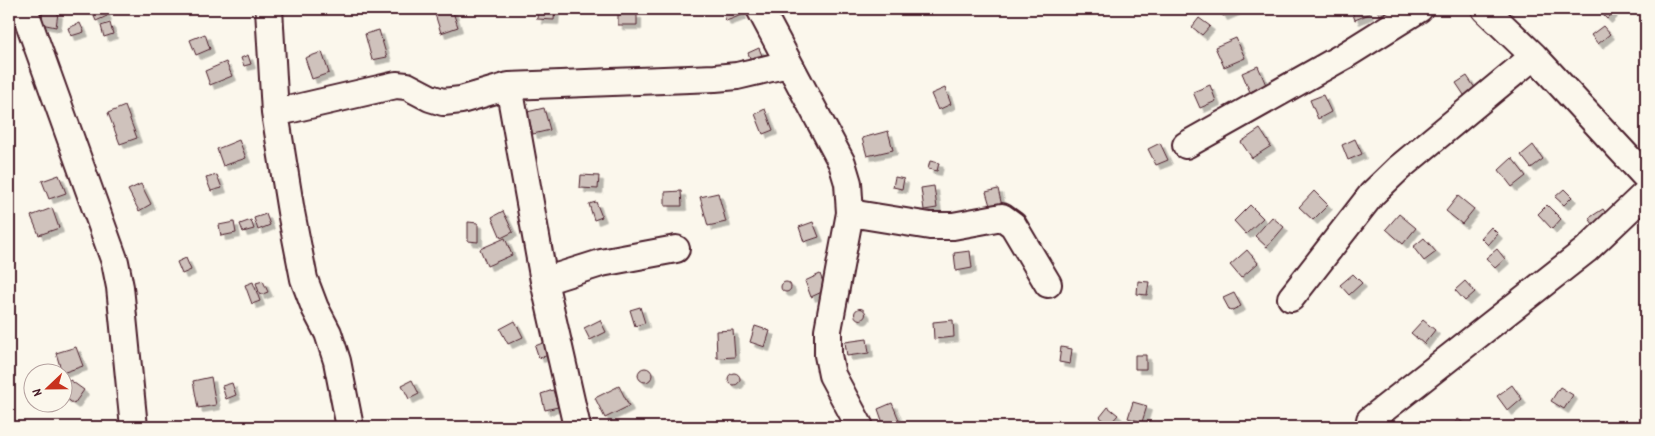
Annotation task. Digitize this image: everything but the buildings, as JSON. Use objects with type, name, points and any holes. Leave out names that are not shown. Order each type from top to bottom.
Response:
[{"type":"street","points":[[24,9],[115,262],[120,287],[134,427]]},
{"type":"street","points":[[269,9],[276,112],[290,212],[304,279],[315,308],[328,333],[337,362],[350,427]]},
{"type":"street","points":[[760,9],[842,163],[848,183],[850,213],[828,330],[828,356],[832,375],[860,427]]},
{"type":"street","points":[[1186,145],[1344,56],[1419,9]]},
{"type":"street","points":[[1485,9],[1534,56],[1646,177]]},
{"type":"street","points":[[1292,298],[1372,194],[1399,168],[1534,56]]},
{"type":"street","points":[[276,112],[396,85],[407,86],[430,98],[443,102],[461,100],[509,86],[716,78],[737,76],[788,64]]},
{"type":"street","points":[[509,86],[544,281],[577,427]]},
{"type":"street","points":[[1370,420],[1586,250],[1646,193]]},
{"type":"street","points":[[850,213],[930,226],[953,226],[1002,217],[1013,225],[1048,284]]},
{"type":"street","points":[[544,281],[601,264],[676,248]]}]
